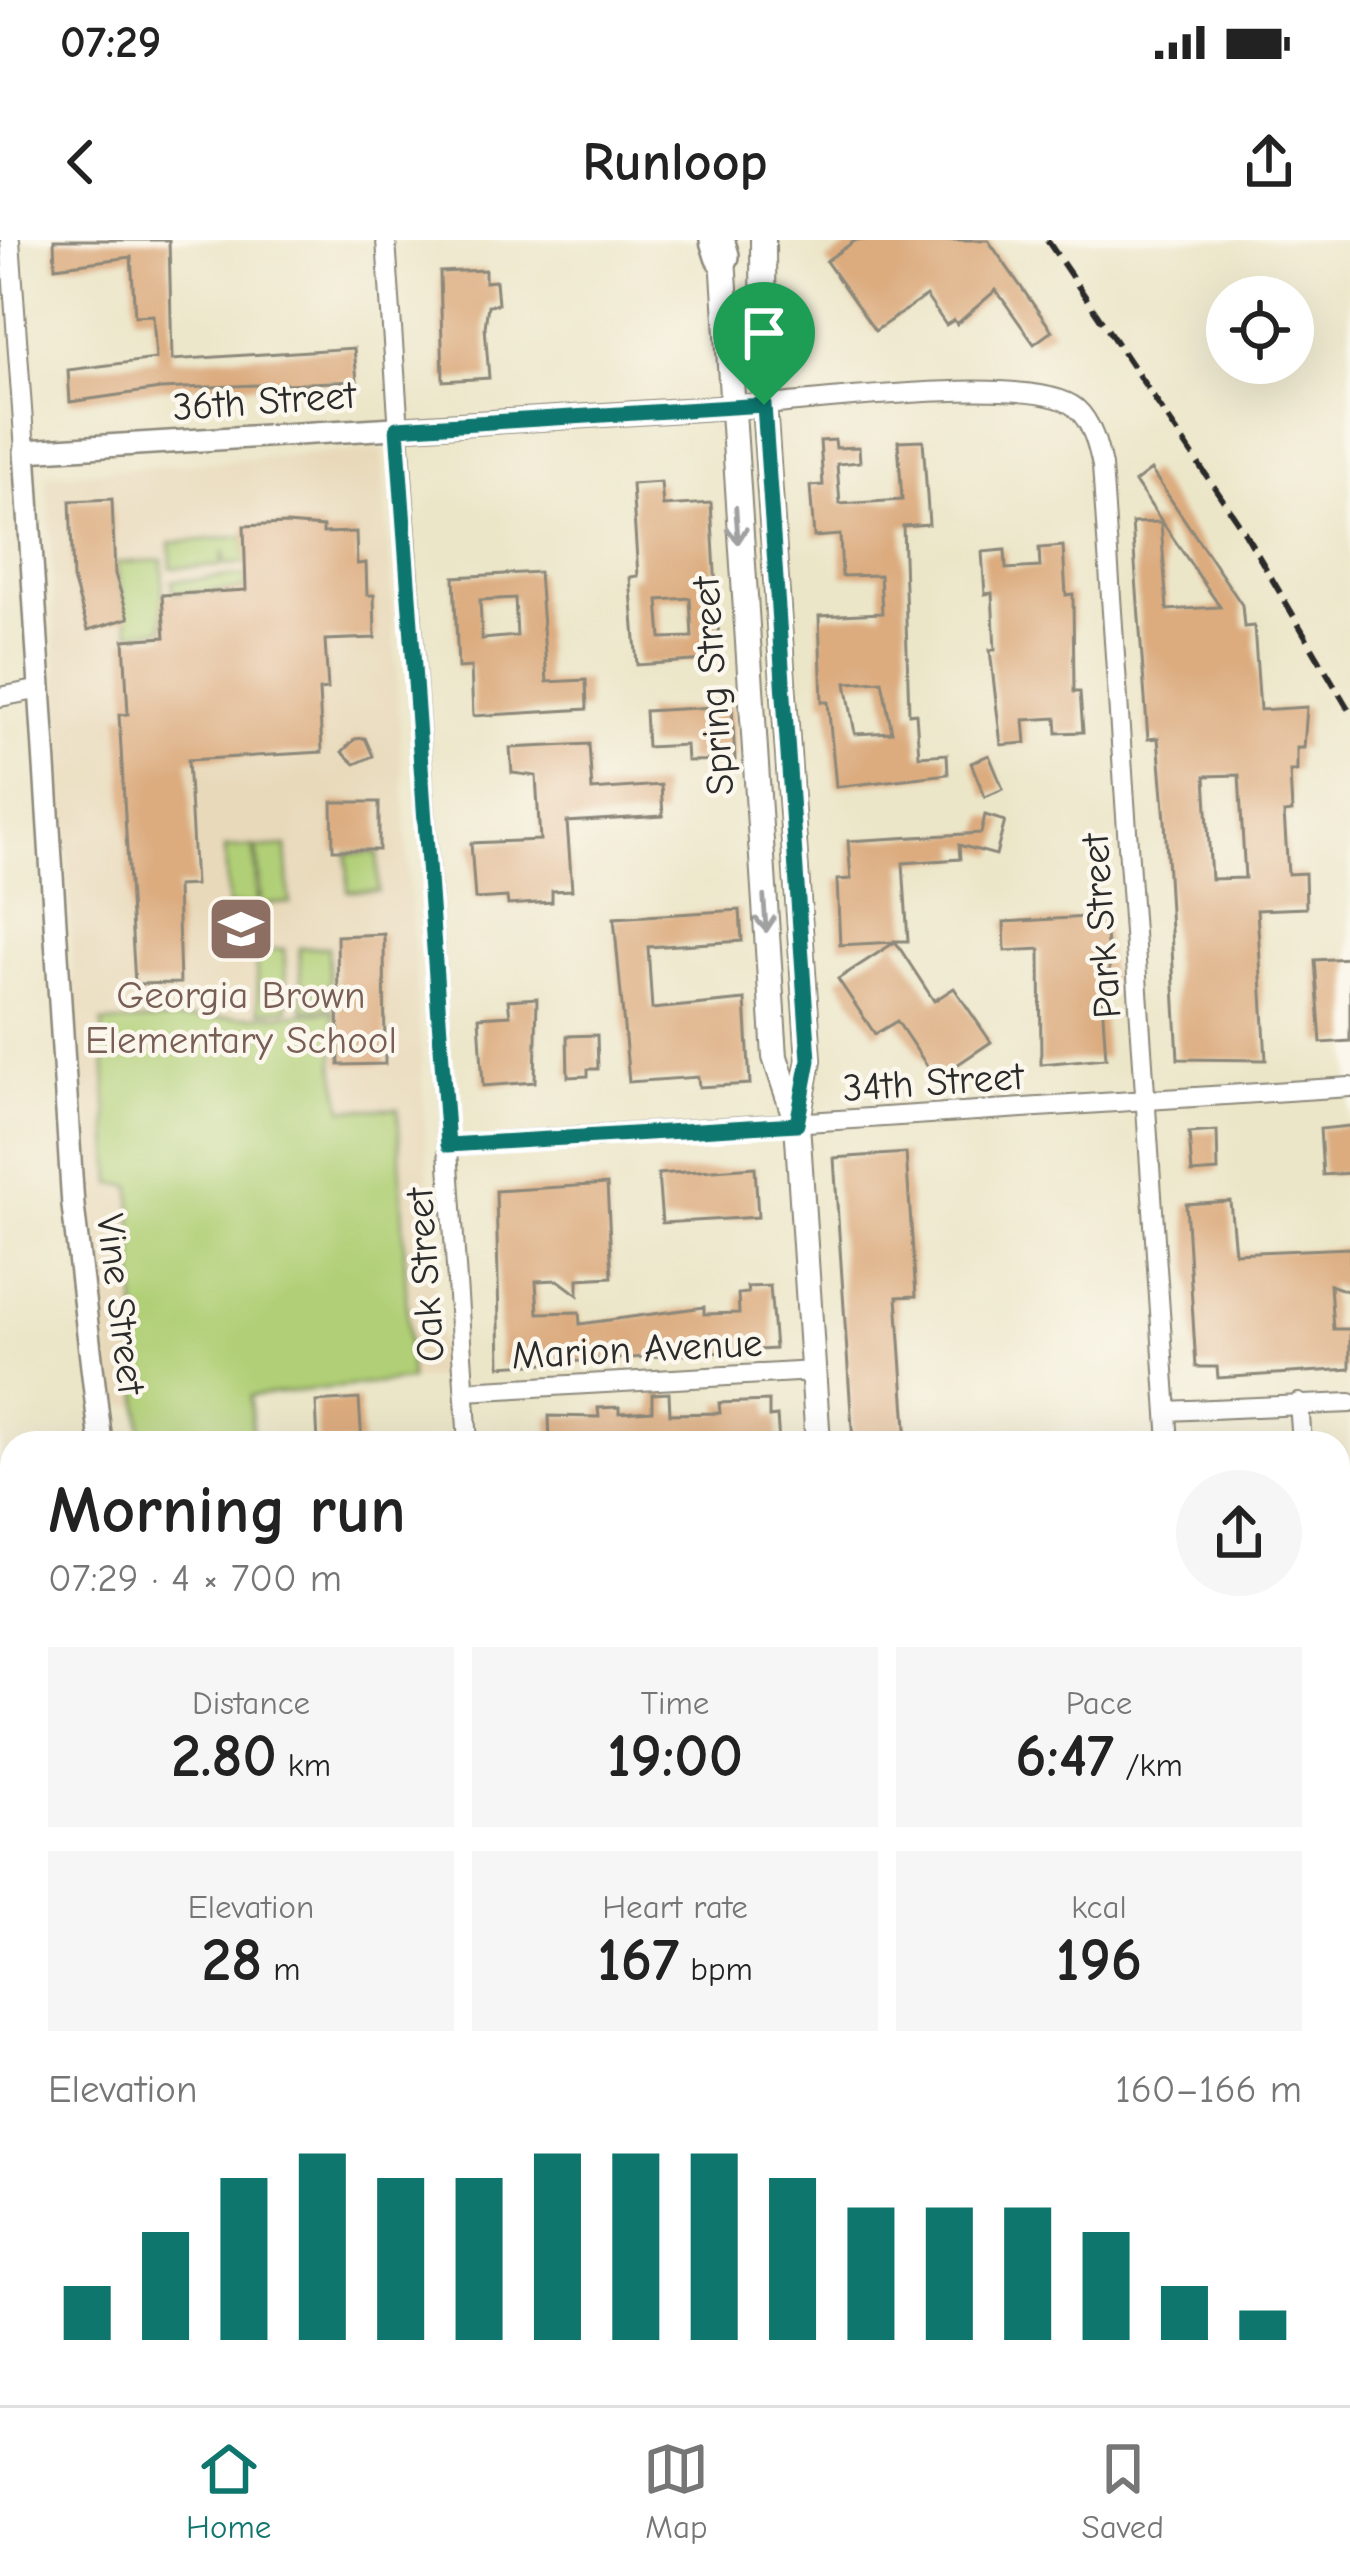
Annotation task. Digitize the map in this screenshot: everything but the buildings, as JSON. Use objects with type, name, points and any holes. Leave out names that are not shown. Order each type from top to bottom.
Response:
[{"type":"main road","name":"Spring Street","points":[[763,240],[764,405],[809,1060],[797,1124]]},
{"type":"main road","name":"Spring Street","points":[[720,245],[775,1057],[797,1124],[817,1431]]},
{"type":"street","name":"Vine Street","points":[[10,240],[73,1206],[100,1431]]},
{"type":"street","name":"Oak Street","points":[[386,240],[467,1431]]},
{"type":"street","name":"36th Street","points":[[25,451],[1009,390],[1036,390],[1078,409]]},
{"type":"street","name":"Park Street","points":[[1078,409],[1095,437],[1102,466],[1168,1431]]},
{"type":"street","points":[[0,697],[36,690]]},
{"type":"street","name":"34th Street","points":[[448,1145],[1350,1087]]},
{"type":"street","name":"Marion Avenue","points":[[465,1391],[814,1371]]},
{"type":"street","points":[[1299,1403],[1301,1431]]},
{"type":"street","points":[[1167,1411],[1350,1403]]},
{"type":"shaded area","name":"Georgia Brown Elementary School","points":[[382,449],[441,1377],[143,1407],[113,1404],[80,1102],[47,475]]},
{"type":"green space","points":[[245,536],[246,563],[225,565],[224,550],[220,566],[171,568],[170,543]]},
{"type":"green space","points":[[162,560],[163,629],[130,632],[116,563]]},
{"type":"green space","points":[[245,575],[246,589],[173,593],[172,581]]},
{"type":"green space","points":[[286,846],[290,903],[261,904],[257,848]]},
{"type":"green space","points":[[254,847],[257,904],[228,906],[225,848]]},
{"type":"green space","points":[[378,853],[378,891],[348,891],[347,854]]},
{"type":"green space","points":[[328,947],[331,1008],[303,1010],[299,948]]},
{"type":"green space","points":[[284,949],[288,1009],[259,1011],[255,951]]},
{"type":"green space","points":[[334,1012],[334,1063],[343,1109],[398,1109],[410,1380],[250,1396],[252,1431],[141,1431],[131,1186],[112,1184],[102,1023]]},
{"type":"railway","points":[[1047,240],[1242,528],[1350,712]]},
{"type":"place","name":"Georgia Brown Elementary School","points":[[241,929]]},
{"type":"route","points":[[764,405],[809,1060],[797,1124],[448,1145],[397,428],[764,405]]}]
